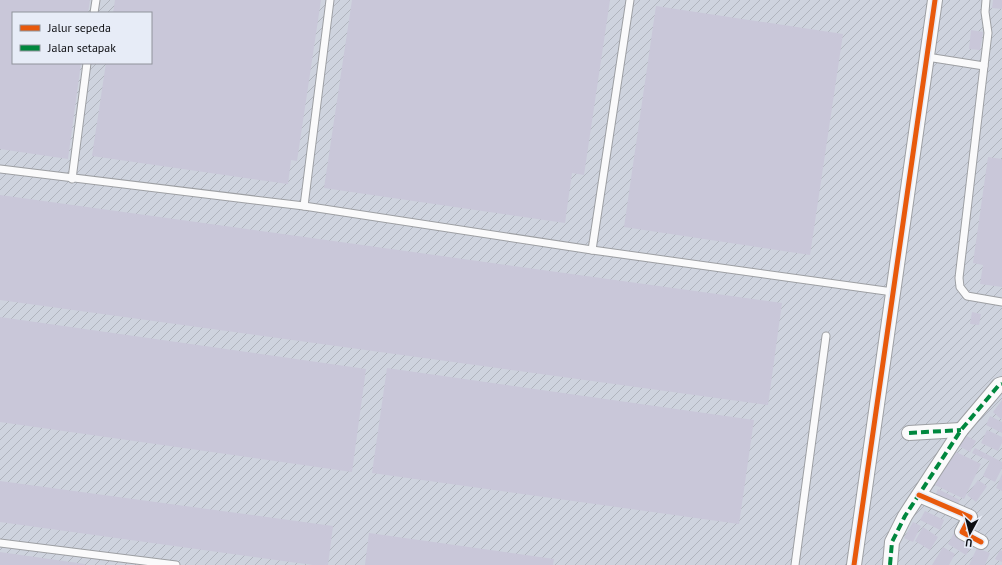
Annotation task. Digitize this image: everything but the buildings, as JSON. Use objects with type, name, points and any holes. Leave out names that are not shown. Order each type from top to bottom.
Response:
[{"type":"street","points":[[854,565],[935,0]]},
{"type":"street","points":[[890,565],[892,542],[905,516],[961,430],[999,385],[1002,384]]},
{"type":"street","points":[[909,433],[961,430]]},
{"type":"street","points":[[919,494],[970,517],[962,532],[981,542]]},
{"type":"lane","points":[[94,12],[96,0]]},
{"type":"lane","points":[[304,206],[330,0]]},
{"type":"lane","points":[[592,250],[630,0]]},
{"type":"lane","points":[[986,0],[985,12],[988,33],[959,278],[960,287],[967,296],[1002,302]]},
{"type":"lane","points":[[927,57],[984,66]]},
{"type":"lane","points":[[72,179],[87,64]]},
{"type":"lane","points":[[0,169],[72,179],[304,206],[592,250],[893,292]]},
{"type":"lane","points":[[795,565],[826,336]]},
{"type":"lane","points":[[0,543],[176,565]]},
{"type":"shaded area","points":[[0,0],[1002,0],[1002,565],[0,565]]},
{"type":"marked path","points":[[890,565],[892,542],[905,516],[961,430],[999,385],[1002,384]]},
{"type":"marked path","points":[[909,433],[961,430]]},
{"type":"cycle path","points":[[854,565],[935,0]]},
{"type":"cycle path","points":[[919,495],[970,517],[962,532],[981,542]]}]
